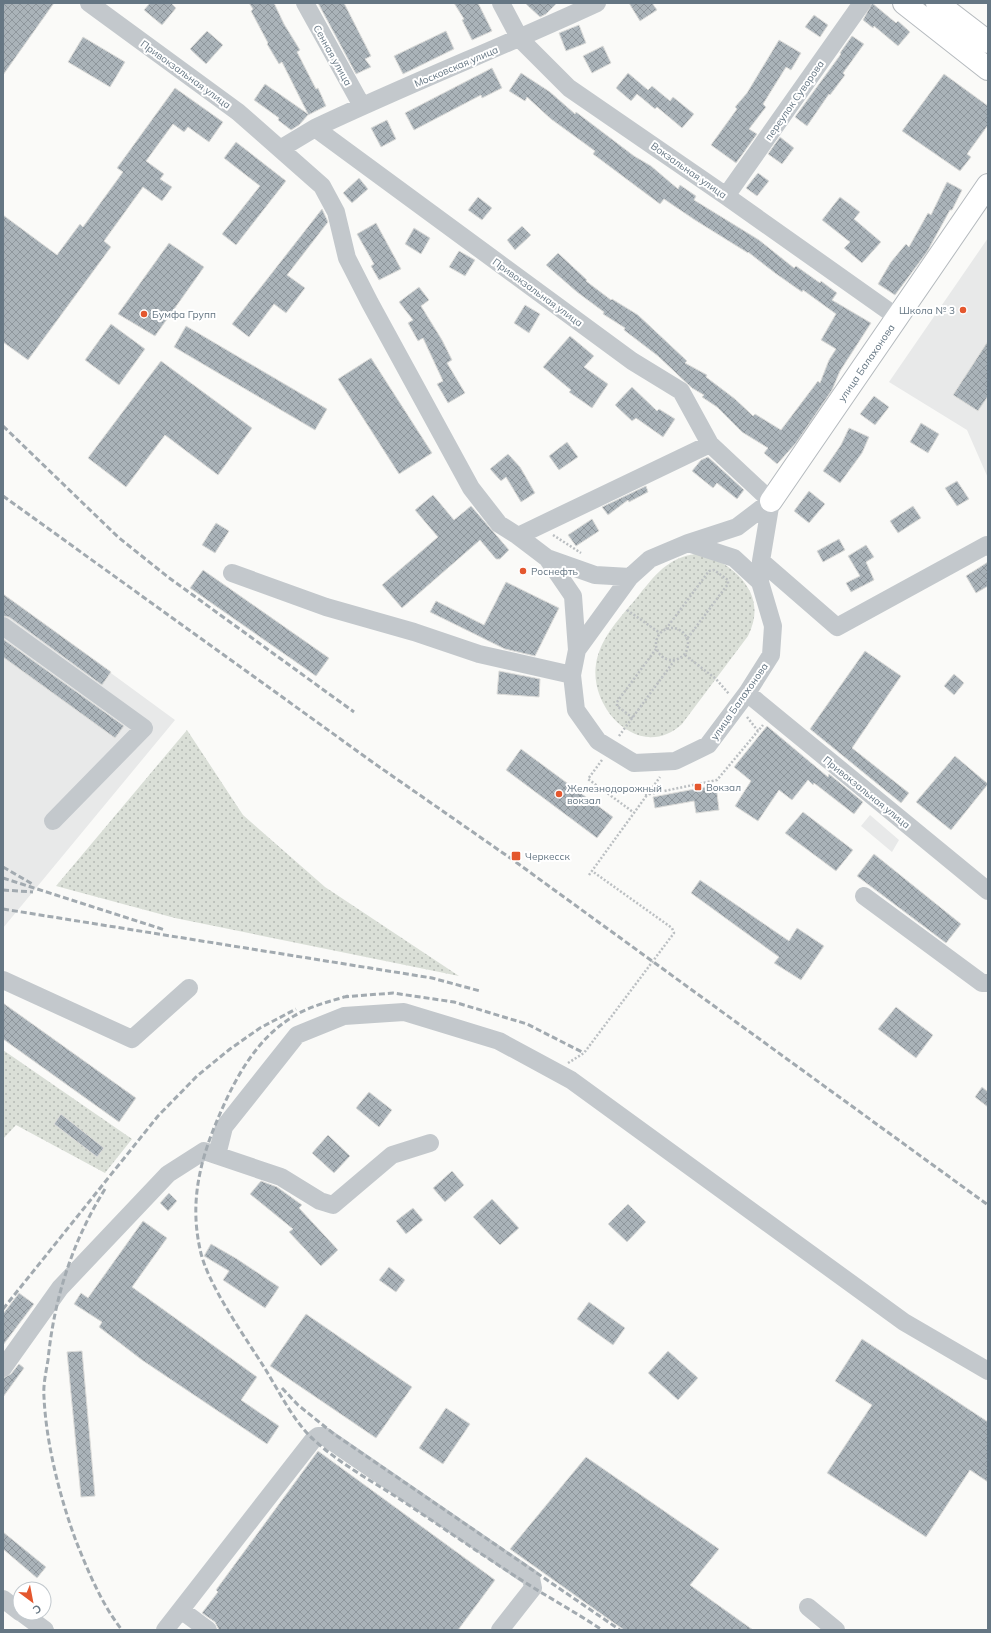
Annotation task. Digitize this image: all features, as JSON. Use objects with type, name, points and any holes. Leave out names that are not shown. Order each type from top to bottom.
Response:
[{"type":"main road","points":[[904,3],[988,69]]},
{"type":"main road","points":[[937,3],[988,42]]},
{"type":"main road","name":"улица Балахонова","points":[[770,501],[988,185]]},
{"type":"street","name":"Привокзальная улица","points":[[89,3],[238,112],[322,186],[336,212],[351,264],[471,488],[499,524],[547,558],[595,575],[630,577]]},
{"type":"street","name":"Сенная улица","points":[[305,3],[362,106]]},
{"type":"street","name":"Вокзальная улица","points":[[501,3],[520,38],[569,88],[726,196],[897,317]]},
{"type":"street","name":"Московская улица","points":[[315,128],[597,3]]},
{"type":"street","name":"переулок Суворова","points":[[726,196],[862,3]]},
{"type":"street","name":"Привокзальная улица","points":[[315,128],[632,361],[680,391],[710,444],[770,501]]},
{"type":"street","points":[[280,149],[315,128]]},
{"type":"street","points":[[518,536],[710,444]]},
{"type":"street","name":"улица Балахонова","points":[[770,501],[761,561],[760,582],[773,626],[771,655],[747,693],[708,745],[675,761],[634,764],[598,741],[576,710],[572,675],[577,650],[630,577],[650,559],[737,527],[770,501]]},
{"type":"street","points":[[688,544],[734,558],[760,582]]},
{"type":"street","points":[[761,561],[837,627],[987,545],[988,547]]},
{"type":"street","name":"Привокзальная улица","points":[[547,558],[573,596],[577,650]]},
{"type":"street","points":[[232,573],[326,607],[414,632],[479,654],[572,675]]},
{"type":"street","points":[[3,626],[144,728],[53,821]]},
{"type":"street","name":"Привокзальная улица","points":[[747,693],[988,891]]},
{"type":"street","points":[[864,896],[982,983],[988,983]]},
{"type":"street","points":[[3,980],[132,1039],[189,988]]},
{"type":"street","points":[[217,1155],[224,1127],[297,1036],[344,1016],[404,1012],[499,1041],[571,1080],[904,1322],[988,1371]]},
{"type":"street","points":[[3,1368],[60,1288],[168,1174],[204,1151],[281,1177],[320,1201],[334,1205],[392,1155],[430,1143]]},
{"type":"street","points":[[165,1630],[313,1440],[318,1436],[324,1436],[531,1578],[533,1588],[500,1630]]},
{"type":"street","points":[[3,1599],[12,1606]]},
{"type":"street","points":[[808,1607],[836,1630]]},
{"type":"street","points":[[181,1610],[208,1630]]},
{"type":"street","points":[[33,1621],[45,1630]]},
{"type":"path","points":[[539,526],[588,557]]},
{"type":"path","points":[[666,629],[674,628],[682,631],[688,639],[689,644],[687,652],[682,658],[674,661],[666,660],[660,655],[656,648],[656,641],[660,633],[666,629],[709,571],[714,570],[728,580],[728,584],[688,639]]},
{"type":"path","points":[[627,610],[660,633]]},
{"type":"path","points":[[633,718],[616,706],[617,702],[656,648]]},
{"type":"path","points":[[645,796],[717,780],[758,731]]},
{"type":"path","points":[[589,875],[645,796],[675,761]]},
{"type":"path","points":[[558,1073],[564,1065],[584,1053],[674,932],[672,928],[592,871]]},
{"type":"shaded area","name":"Школа № 3","points":[[988,238],[988,478],[967,430],[889,382]]},
{"type":"shaded area","points":[[704,553],[728,567],[739,576],[747,586],[752,596],[754,608],[753,622],[748,636],[682,724],[666,734],[650,737],[635,734],[621,726],[609,713],[601,698],[596,681],[596,664],[598,654],[613,627],[659,572],[674,561],[683,557]]},
{"type":"shaded area","points":[[3,594],[175,720],[3,928]]},
{"type":"shaded area","points":[[187,730],[243,815],[325,887],[459,976],[175,918],[56,886]]},
{"type":"shaded area","points":[[870,815],[899,840],[892,852],[861,826]]},
{"type":"shaded area","points":[[3,1050],[132,1139],[105,1173],[16,1125],[3,1139]]},
{"type":"building","points":[[3,3],[54,3],[3,75]]},
{"type":"building","points":[[150,3],[171,3],[176,8],[162,25],[144,10]]},
{"type":"building","points":[[249,3],[274,3],[284,24],[300,50],[297,52],[316,89],[318,88],[326,106],[308,115],[299,125],[291,130],[278,120],[279,118],[254,100],[265,84],[308,114],[282,62],[279,64],[267,44],[268,43],[251,11],[253,9]]},
{"type":"building","points":[[318,3],[344,3],[371,56],[365,59],[371,67],[356,74]]},
{"type":"building","points":[[454,3],[478,3],[492,31],[472,40],[462,20],[464,19]]},
{"type":"building","points":[[525,3],[557,3],[546,14],[540,17]]},
{"type":"building","points":[[629,3],[652,3],[657,10],[640,21]]},
{"type":"building","points":[[872,3],[896,23],[898,21],[910,32],[898,46],[874,26],[873,28],[863,20]]},
{"type":"building","points":[[814,15],[828,25],[820,37],[805,27]]},
{"type":"building","points":[[579,25],[586,43],[566,51],[559,33]]},
{"type":"building","points":[[207,31],[223,45],[206,64],[190,49]]},
{"type":"building","points":[[446,31],[454,49],[403,74],[394,56]]},
{"type":"building","points":[[852,36],[864,44],[843,73],[845,75],[830,95],[829,94],[807,126],[795,117],[841,54],[840,53]]},
{"type":"building","points":[[83,37],[125,62],[110,87],[68,62]]},
{"type":"building","points":[[779,40],[801,53],[791,70],[786,67],[763,104],[766,107],[749,129],[757,134],[736,163],[711,145],[737,109],[735,107],[747,93]]},
{"type":"building","points":[[603,46],[611,63],[592,73],[583,56]]},
{"type":"building","points":[[492,68],[502,88],[482,98],[481,95],[414,130],[405,113]]},
{"type":"building","points":[[521,73],[550,92],[575,114],[576,112],[634,156],[651,166],[678,189],[680,185],[696,196],[694,200],[759,240],[794,268],[796,266],[820,283],[821,281],[837,293],[832,300],[871,323],[840,371],[832,390],[796,443],[777,464],[764,453],[768,448],[742,432],[717,407],[702,397],[704,395],[692,388],[658,356],[624,330],[625,328],[603,314],[604,312],[577,292],[546,265],[558,253],[587,280],[586,281],[611,300],[612,299],[638,315],[687,361],[685,363],[707,375],[706,377],[735,399],[753,416],[755,414],[781,430],[818,381],[820,383],[829,360],[836,349],[821,340],[836,314],[803,290],[802,292],[775,273],[748,252],[695,220],[664,199],[660,204],[593,154],[595,151],[551,119],[527,97],[525,101],[509,91]]},
{"type":"building","points":[[628,73],[648,90],[652,86],[670,101],[673,97],[694,114],[682,128],[657,107],[655,109],[637,94],[631,101],[616,88]]},
{"type":"building","points":[[944,74],[988,106],[988,125],[967,154],[971,157],[960,171],[902,131]]},
{"type":"building","points":[[175,88],[223,122],[209,142],[188,127],[184,132],[173,124],[146,161],[164,174],[160,179],[172,187],[162,201],[143,187],[104,241],[111,247],[28,360],[3,342],[3,215],[57,255],[80,224],[83,227],[123,172],[117,168]]},
{"type":"building","points":[[387,120],[396,139],[381,147],[371,128]]},
{"type":"building","points":[[780,137],[794,148],[782,164],[768,154]]},
{"type":"building","points":[[236,142],[286,181],[236,245],[222,234],[260,186],[224,158]]},
{"type":"building","points":[[758,173],[769,181],[757,196],[746,188]]},
{"type":"building","points":[[359,178],[368,189],[352,203],[343,193]]},
{"type":"building","points":[[947,182],[962,190],[927,252],[895,295],[878,284],[891,262],[906,244],[909,247],[928,213],[931,215]]},
{"type":"building","points":[[478,197],[492,208],[482,220],[468,210]]},
{"type":"building","points":[[840,197],[860,212],[854,219],[881,242],[862,263],[844,248],[850,242],[822,220]]},
{"type":"building","points":[[322,209],[328,222],[287,275],[305,288],[286,313],[274,304],[249,337],[232,324]]},
{"type":"building","points":[[376,223],[401,269],[379,280],[371,266],[374,264],[357,234]]},
{"type":"building","points":[[522,226],[531,235],[515,250],[507,240]]},
{"type":"building","points":[[414,228],[430,238],[421,254],[405,244]]},
{"type":"building","points":[[169,243],[204,267],[155,336],[118,314]]},
{"type":"building","points":[[459,251],[475,260],[465,276],[449,267]]},
{"type":"building","points":[[419,287],[429,300],[421,306],[442,340],[452,360],[447,363],[465,393],[448,403],[437,384],[443,381],[423,338],[418,341],[408,323],[413,320],[399,302]]},
{"type":"building","points":[[525,305],[540,314],[529,333],[514,323]]},
{"type":"building","points":[[111,324],[145,349],[119,385],[85,360]]},
{"type":"building","points":[[186,326],[327,409],[315,430],[174,347]]},
{"type":"building","points":[[570,336],[594,356],[584,367],[608,384],[592,408],[569,392],[571,390],[543,367]]},
{"type":"building","points":[[988,341],[988,396],[978,411],[953,395]]},
{"type":"building","points":[[371,358],[432,453],[399,474],[338,379]]},
{"type":"building","points":[[161,361],[252,428],[218,475],[165,435],[126,487],[88,458]]},
{"type":"building","points":[[632,387],[657,411],[659,409],[675,419],[663,437],[636,418],[632,421],[615,405]]},
{"type":"building","points":[[874,396],[889,407],[875,425],[860,414]]},
{"type":"building","points":[[921,423],[939,434],[928,453],[910,442]]},
{"type":"building","points":[[849,428],[869,437],[862,453],[840,483],[823,471],[841,445]]},
{"type":"building","points":[[567,442],[578,457],[559,470],[549,456]]},
{"type":"building","points":[[508,454],[520,467],[535,493],[521,502],[506,477],[501,481],[490,469]]},
{"type":"building","points":[[708,457],[744,490],[737,499],[717,483],[713,488],[692,471],[701,460]]},
{"type":"building","points":[[957,481],[969,499],[957,506],[945,488]]},
{"type":"building","points":[[646,486],[648,492],[629,502],[628,500],[608,515],[602,507]]},
{"type":"building","points":[[809,491],[825,504],[809,523],[794,511]]},
{"type":"building","points":[[433,495],[454,520],[471,506],[509,550],[500,559],[496,559],[480,540],[402,608],[382,585],[438,537],[415,510]]},
{"type":"building","points":[[913,506],[921,518],[898,533],[890,521]]},
{"type":"building","points":[[592,519],[599,531],[576,546],[568,535]]},
{"type":"building","points":[[216,523],[229,531],[215,553],[202,545]]},
{"type":"building","points":[[839,539],[845,550],[823,562],[817,551]]},
{"type":"building","points":[[866,545],[874,557],[866,562],[874,580],[851,592],[846,583],[860,576],[848,556]]},
{"type":"building","points":[[988,562],[988,586],[976,593],[966,576]]},
{"type":"building","points":[[203,570],[329,658],[316,676],[190,588]]},
{"type":"building","points":[[506,582],[559,608],[535,656],[505,649],[430,612],[436,601],[484,625]]},
{"type":"building","points":[[3,594],[111,672],[102,685],[9,617],[3,616]]},
{"type":"building","points":[[3,639],[124,726],[115,738],[3,657]]},
{"type":"building","points":[[865,651],[901,676],[852,748],[909,793],[901,803],[810,729]]},
{"type":"building","points":[[499,671],[540,679],[539,697],[497,694]]},
{"type":"building","points":[[954,674],[964,683],[954,695],[944,686]]},
{"type":"building","points":[[767,726],[828,777],[829,774],[863,802],[854,814],[808,780],[792,800],[779,790],[758,821],[735,806],[751,781],[734,767]]},
{"type":"building","name":"Железнодорожный вокзал","points":[[521,749],[613,817],[597,838],[506,770]]},
{"type":"building","points":[[955,756],[988,784],[951,830],[916,802]]},
{"type":"building","points":[[716,785],[719,810],[696,813],[694,801],[655,808],[653,797]]},
{"type":"building","points":[[803,812],[853,850],[836,871],[785,833]]},
{"type":"building","points":[[874,854],[961,924],[946,943],[857,876]]},
{"type":"building","points":[[700,880],[789,941],[797,928],[824,946],[801,980],[774,963],[779,957],[691,893]]},
{"type":"building","points":[[3,1003],[136,1098],[119,1122],[3,1039]]},
{"type":"building","points":[[896,1007],[933,1035],[916,1058],[878,1029]]},
{"type":"building","points":[[982,1087],[988,1092],[988,1107],[975,1097]]},
{"type":"building","points":[[369,1092],[392,1110],[379,1127],[356,1108]]},
{"type":"building","points":[[61,1114],[104,1148],[97,1157],[54,1124]]},
{"type":"building","points":[[328,1135],[350,1156],[334,1173],[312,1153]]},
{"type":"building","points":[[452,1171],[464,1185],[445,1202],[433,1188]]},
{"type":"building","points":[[261,1181],[277,1187],[302,1205],[299,1208],[338,1250],[321,1266],[289,1232],[293,1229],[250,1194]]},
{"type":"building","points":[[169,1193],[177,1201],[168,1211],[160,1203]]},
{"type":"building","points":[[492,1199],[519,1228],[500,1245],[473,1217]]},
{"type":"building","points":[[628,1204],[646,1222],[627,1242],[608,1224]]},
{"type":"building","points":[[413,1208],[423,1220],[406,1234],[396,1221]]},
{"type":"building","points":[[143,1221],[167,1238],[132,1287],[257,1377],[241,1400],[279,1426],[267,1444],[142,1360],[99,1327],[102,1322],[74,1304],[81,1293],[88,1298]]},
{"type":"building","points":[[211,1244],[237,1259],[279,1287],[265,1308],[223,1280],[229,1271],[204,1256]]},
{"type":"building","points":[[389,1267],[405,1280],[396,1292],[379,1280]]},
{"type":"building","points":[[19,1293],[34,1304],[3,1345],[3,1314]]},
{"type":"building","points":[[589,1302],[625,1328],[613,1345],[577,1319]]},
{"type":"building","points":[[306,1314],[412,1387],[376,1438],[270,1366]]},
{"type":"building","points":[[862,1339],[988,1422],[988,1482],[970,1470],[926,1537],[827,1473],[872,1405],[835,1381]]},
{"type":"building","points":[[82,1351],[95,1496],[81,1497],[67,1352]]},
{"type":"building","points":[[668,1351],[698,1378],[678,1400],[648,1373]]},
{"type":"building","points":[[19,1364],[24,1368],[3,1397],[3,1378],[11,1374]]},
{"type":"building","points":[[446,1408],[470,1424],[443,1464],[419,1448]]},
{"type":"building","points":[[318,1451],[495,1580],[458,1630],[219,1630],[215,1622],[202,1613],[218,1592],[216,1590]]},
{"type":"building","points":[[586,1457],[719,1549],[690,1585],[753,1630],[624,1630],[510,1549]]},
{"type":"building","points":[[3,1532],[46,1567],[37,1578],[3,1549]]},
{"type":"railway","points":[[3,426],[118,537],[168,577],[354,712]]},
{"type":"railway","points":[[3,496],[378,766],[513,860],[988,1205]]},
{"type":"railway","points":[[3,867],[34,885]]},
{"type":"railway","points":[[3,878],[165,930]]},
{"type":"railway","points":[[3,890],[33,892]]},
{"type":"railway","points":[[3,909],[432,978],[480,991]]},
{"type":"railway","points":[[343,997],[393,993],[454,1002],[527,1024],[582,1052]]},
{"type":"railway","points":[[348,996],[307,1009],[280,1026],[257,1049],[238,1077],[230,1092],[210,1138],[201,1169],[196,1200],[197,1232],[200,1249],[210,1277],[227,1309],[299,1424],[314,1440],[353,1470],[395,1496],[535,1589],[602,1630]]},
{"type":"railway","points":[[3,1309],[158,1116],[197,1076],[230,1049],[260,1028],[296,1009]]},
{"type":"railway","points":[[105,1189],[83,1230],[66,1272],[55,1315],[44,1392],[45,1415],[51,1451],[59,1489],[70,1524],[96,1587],[108,1610],[122,1630]]},
{"type":"railway","points":[[282,1388],[298,1405],[334,1434],[620,1630]]},
{"type":"place","name":"Школа № 3","points":[[963,310]]},
{"type":"place","name":"Бумфа Групп","points":[[144,314]]},
{"type":"place","name":"Роснефть","points":[[523,571]]},
{"type":"place","name":"Вокзал","points":[[698,787]]},
{"type":"place","name":"Железнодорожный вокзал","points":[[559,794]]},
{"type":"place","name":"Черкесск","points":[[516,856]]}]
